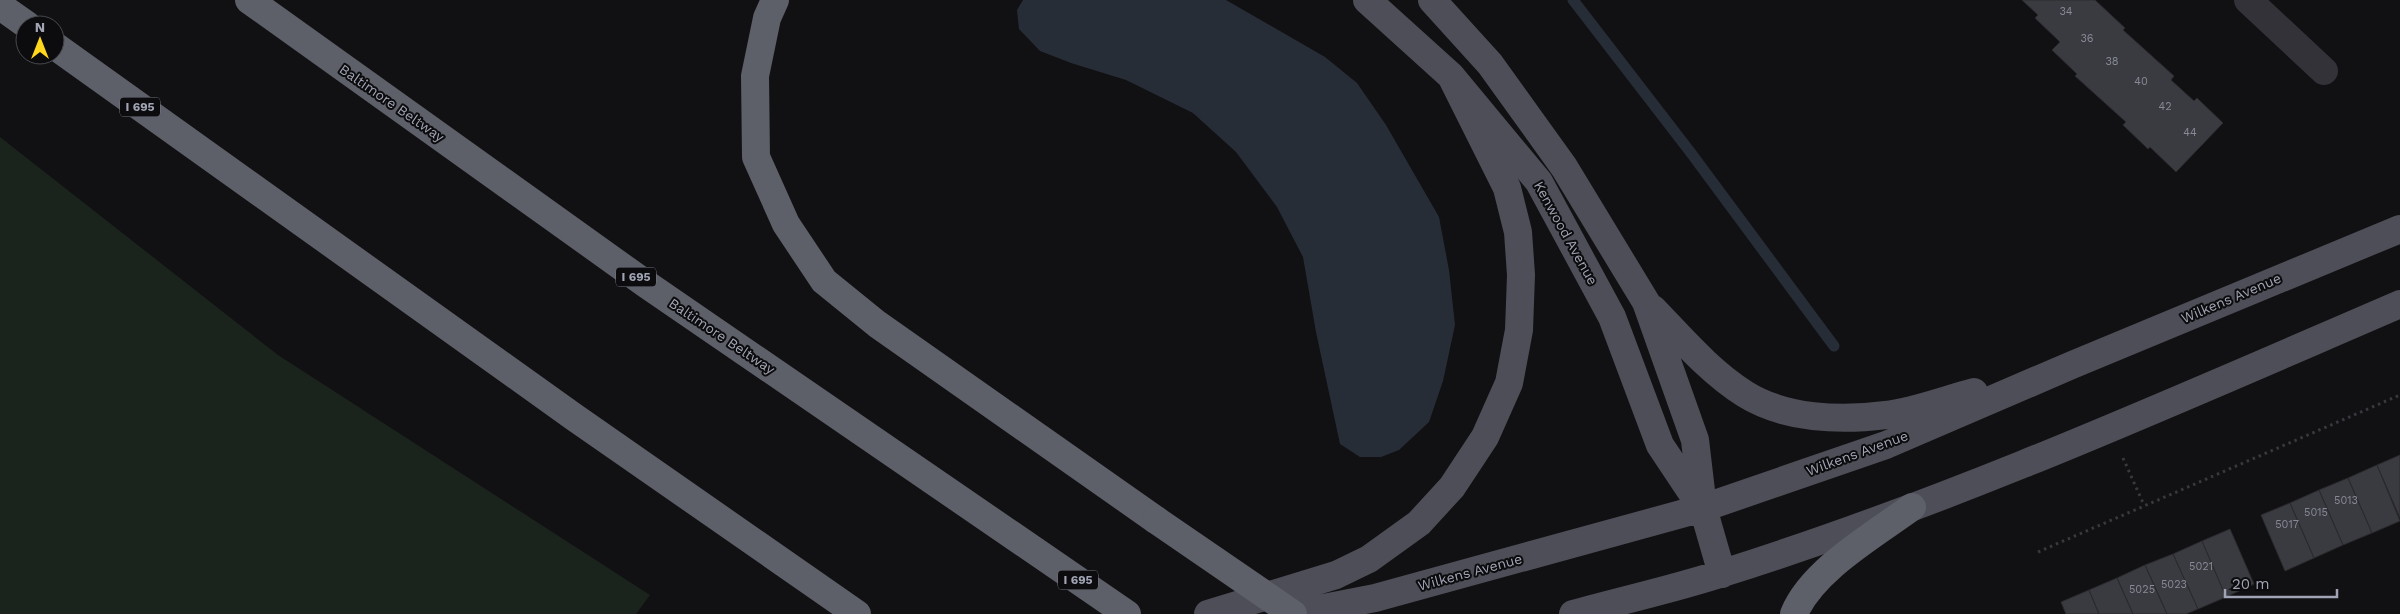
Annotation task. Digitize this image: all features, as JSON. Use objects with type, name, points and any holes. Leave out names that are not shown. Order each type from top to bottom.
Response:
[{"type":"highway","name":"Baltimore Beltway","points":[[249,0],[646,284],[1126,614]]},
{"type":"highway","points":[[775,0],[767,18],[755,76],[756,157],[786,224],[824,281],[877,324],[1293,614]]},
{"type":"highway","points":[[0,6],[15,17]]},
{"type":"highway","name":"I 695","points":[[65,53],[574,417],[857,614]]},
{"type":"highway","points":[[1794,614],[1800,599],[1822,574],[1912,507]]},
{"type":"highway","points":[[818,587],[845,614]]},
{"type":"main road","name":"Kenwood Avenue","points":[[1367,0],[1451,76],[1539,182],[1612,317],[1660,445],[1702,508]]},
{"type":"main road","name":"Kenwood Avenue","points":[[1432,0],[1490,64],[1564,166],[1646,302],[1695,440],[1702,508],[1722,574]]},
{"type":"main road","points":[[1208,614],[1336,575],[1369,558],[1419,523],[1452,487],[1485,437],[1509,383],[1519,330],[1521,275],[1518,232],[1507,188],[1451,76]]},
{"type":"main road","name":"Wilkens Avenue","points":[[1293,614],[1375,598],[1702,508],[1886,445],[2400,228]]},
{"type":"main road","points":[[1646,302],[1707,365],[1746,395],[1780,410],[1834,418],[1887,415],[2072,365]]},
{"type":"main road","points":[[1573,614],[1722,574],[1912,507],[2110,429],[2400,304]]},
{"type":"street","points":[[2248,0],[2324,72]]},
{"type":"path","points":[[2038,552],[2400,395]]},
{"type":"path","points":[[2110,429],[2144,505]]},
{"type":"shaded area","points":[[1023,0],[1226,0],[1325,57],[1357,83],[1386,125],[1439,217],[1449,270],[1455,325],[1443,381],[1429,422],[1399,450],[1381,457],[1360,457],[1340,444],[1316,332],[1303,257],[1277,207],[1236,152],[1193,113],[1126,80],[1040,51],[1019,29],[1017,10]]},
{"type":"shaded area","points":[[0,137],[278,355],[650,595],[636,614],[0,614]]},
{"type":"building","points":[[2022,0],[2095,0],[2125,28],[2123,30],[2174,76],[2171,80],[2194,101],[2197,98],[2223,123],[2176,172],[2150,147],[2148,149],[2123,125],[2126,122],[2075,76],[2077,74],[2052,50],[2060,42],[2035,18],[2038,15]]},
{"type":"building","points":[[2400,455],[2400,518],[2377,465]]},
{"type":"building","points":[[2377,465],[2400,521],[2372,533],[2348,478]]},
{"type":"building","points":[[2348,478],[2372,533],[2343,545],[2319,490]]},
{"type":"building","points":[[2319,490],[2343,545],[2314,558],[2290,503]]},
{"type":"building","points":[[2290,503],[2314,558],[2285,571],[2261,515]]},
{"type":"building","points":[[2230,529],[2254,584],[2226,597],[2202,541]]},
{"type":"building","points":[[2202,541],[2226,597],[2198,609],[2173,554]]},
{"type":"building","points":[[2173,554],[2198,609],[2186,614],[2167,614],[2145,565]]},
{"type":"building","points":[[2145,565],[2167,614],[2133,614],[2117,578]]},
{"type":"building","points":[[2117,578],[2133,614],[2099,614],[2089,590]]},
{"type":"building","points":[[2089,590],[2099,614],[2066,614],[2061,602]]},
{"type":"waterway","points":[[1573,0],[1691,153],[1834,346]]}]
